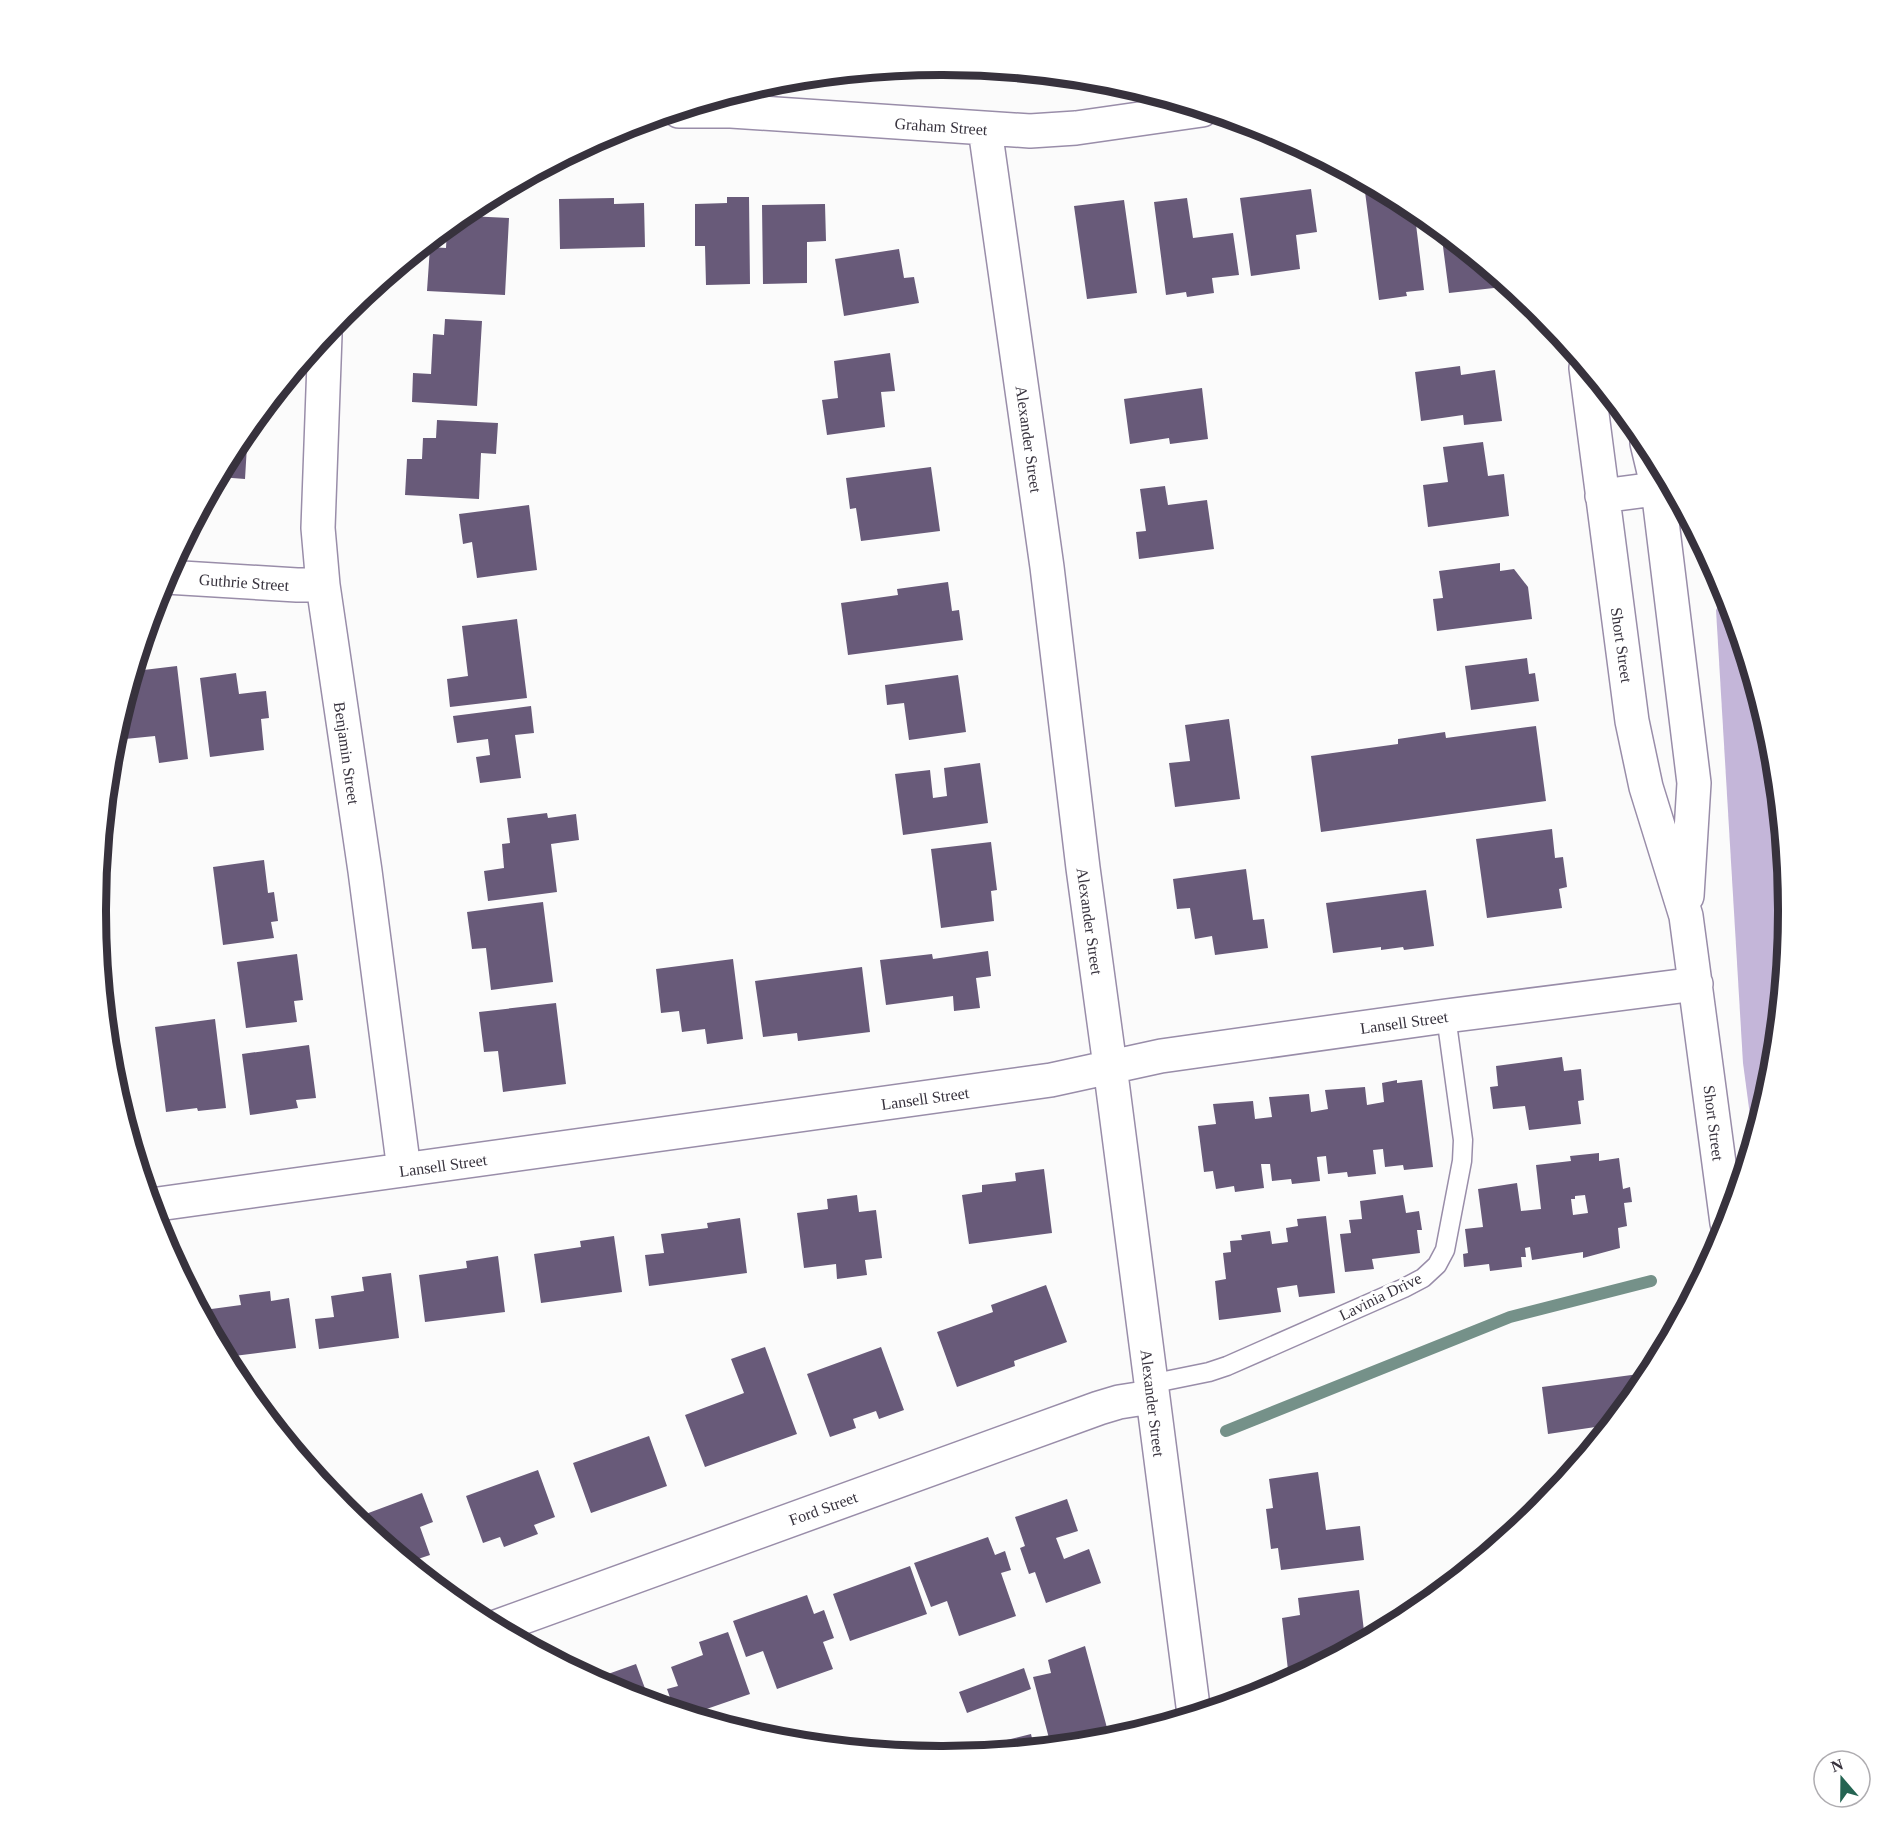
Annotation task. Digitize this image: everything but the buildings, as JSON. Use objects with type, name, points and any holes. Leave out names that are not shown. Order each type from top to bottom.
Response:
[{"type":"street","name":"Graham Street","points":[[700,111],[730,111],[1030,131],[1076,128],[1188,112]]},
{"type":"street","name":"Alexander Street","points":[[985,129],[1047,567],[1083,868],[1193,1707]]},
{"type":"street","name":"Benjamin Street","points":[[325,349],[318,528],[323,585],[404,1170]]},
{"type":"street","name":"Short Street","points":[[1588,381],[1638,754],[1686,916],[1724,1202]]},
{"type":"street","points":[[1602,496],[1663,488]]},
{"type":"street","name":"Short Street","points":[[1664,490],[1694,783],[1686,916]]},
{"type":"street","name":"Guthrie Street","points":[[176,578],[323,585]]},
{"type":"street","name":"Lansell Street","points":[[160,1204],[1051,1080],[1173,1054],[1696,984]]},
{"type":"street","name":"Ford Street","points":[[507,1623],[1151,1390]]},
{"type":"lane","name":"Lavinia Drive","points":[[1151,1390],[1227,1366],[1404,1288],[1423,1278],[1437,1265],[1445,1250],[1462,1161],[1463,1140],[1446,1016]]},
{"type":"shaded area","points":[[1719,605],[1749,694],[1770,801],[1776,856],[1778,910],[1776,965],[1770,1020],[1751,1120],[1743,1063],[1716,610]]},
{"type":"waterway","points":[[1226,1431],[1510,1317],[1651,1281]]}]
